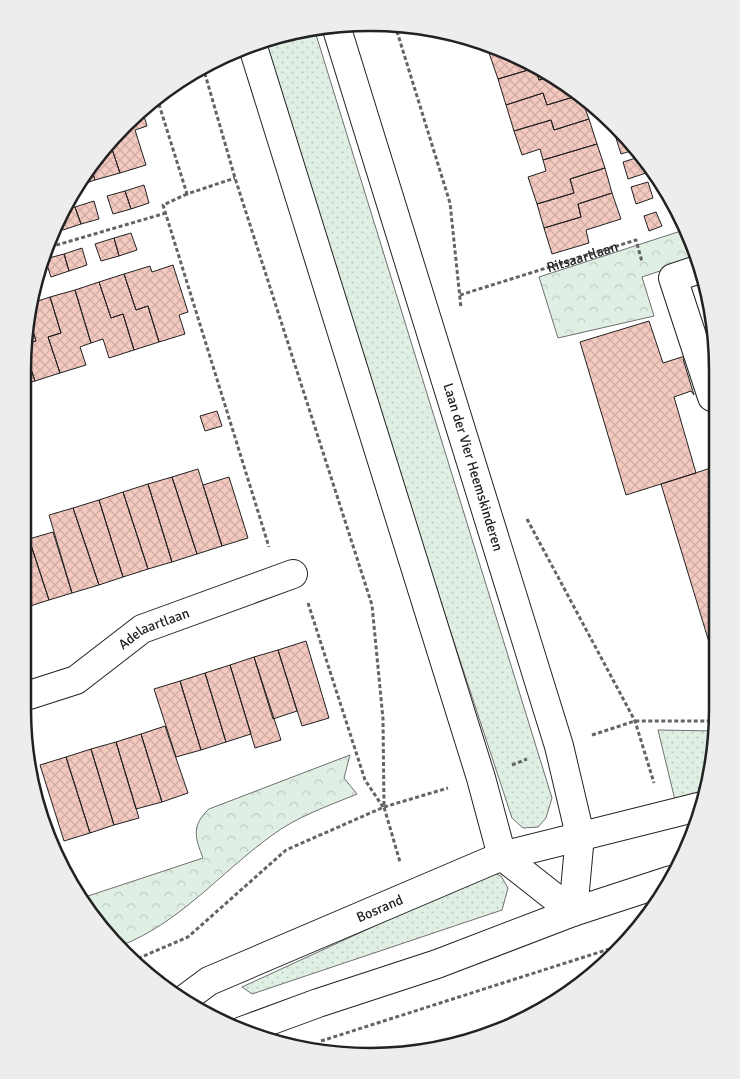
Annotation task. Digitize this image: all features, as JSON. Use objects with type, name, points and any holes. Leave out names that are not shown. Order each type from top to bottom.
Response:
[{"type":"street","name":"Laan der Vier Heemskinderen","points":[[338,33],[559,746],[580,835],[573,912]]},
{"type":"street","points":[[254,52],[478,768],[502,856],[573,912]]},
{"type":"street","points":[[694,271],[673,278],[709,388]]},
{"type":"street","name":"Adelaartlaan","points":[[31,694],[76,680],[142,629],[286,577]]},
{"type":"street","name":"Bosrand","points":[[190,995],[209,981],[502,856],[694,808]]},
{"type":"street","points":[[253,1027],[318,1003],[437,964],[573,912],[660,884]]},
{"type":"path","points":[[397,32],[450,203],[461,309]]},
{"type":"path","points":[[205,75],[235,178],[372,605],[383,719],[384,807]]},
{"type":"path","points":[[159,105],[187,194]]},
{"type":"path","points":[[235,178],[187,194],[163,205],[286,577],[311,610],[366,780],[384,807]]},
{"type":"path","points":[[55,246],[166,213]]},
{"type":"path","name":"Ritsaartlaan","points":[[460,294],[636,240],[649,284],[673,278]]},
{"type":"path","points":[[524,514],[634,721],[664,816]]},
{"type":"path","points":[[634,721],[708,721]]},
{"type":"path","points":[[140,958],[188,937],[286,850],[384,807]]},
{"type":"path","points":[[314,1043],[610,949]]},
{"type":"green space","points":[[316,36],[552,798],[546,818],[538,827],[523,828],[512,818],[417,530],[267,47]]},
{"type":"green space","points":[[679,232],[691,261],[642,277],[654,316],[558,338],[539,277]]},
{"type":"green space","points":[[658,730],[708,731],[706,753],[698,793],[675,800]]},
{"type":"green space","points":[[350,755],[344,778],[357,794],[312,812],[281,829],[252,850],[181,911],[142,936],[125,944],[88,896],[203,858],[196,832],[199,821],[209,809]]},
{"type":"green space","points":[[492,872],[501,876],[508,888],[502,910],[252,994],[242,987]]},
{"type":"building","points":[[489,53],[520,66],[527,70],[498,79]]},
{"type":"building","points":[[527,70],[538,76],[539,80],[542,79],[571,98],[547,105],[543,93],[506,105],[498,79]]},
{"type":"building","points":[[543,93],[547,105],[571,98],[585,108],[589,119],[554,130],[551,120],[514,131],[506,105]]},
{"type":"building","points":[[144,117],[147,126],[135,130],[146,165],[120,173],[112,150]]},
{"type":"building","points":[[589,119],[597,144],[543,160],[540,149],[522,155],[514,131],[551,120],[554,130]]},
{"type":"building","points":[[617,138],[629,152],[621,154]]},
{"type":"building","points":[[597,144],[605,168],[570,179],[574,193],[537,204],[528,177],[546,171],[543,160]]},
{"type":"building","points":[[112,150],[120,173],[95,180],[93,175]]},
{"type":"building","points":[[634,158],[646,173],[628,179],[623,162]]},
{"type":"building","points":[[605,168],[612,193],[578,204],[581,217],[544,228],[537,204],[574,193],[570,179]]},
{"type":"building","points":[[93,175],[95,180],[88,182]]},
{"type":"building","points":[[648,182],[653,198],[636,204],[631,187]]},
{"type":"building","points":[[144,185],[149,203],[131,209],[125,191]]},
{"type":"building","points":[[125,191],[131,209],[113,214],[107,196]]},
{"type":"building","points":[[612,193],[621,219],[586,230],[589,243],[552,254],[544,228],[581,217],[578,204]]},
{"type":"building","points":[[94,201],[99,219],[81,224],[75,207]]},
{"type":"building","points":[[75,207],[81,224],[63,230],[66,220]]},
{"type":"building","points":[[656,212],[662,226],[649,231],[644,216]]},
{"type":"building","points":[[131,233],[137,250],[119,256],[114,238]]},
{"type":"building","points":[[114,238],[119,256],[101,261],[95,244]]},
{"type":"building","points":[[82,248],[87,265],[69,271],[64,254]]},
{"type":"building","points":[[64,254],[69,271],[51,277],[47,266],[50,258]]},
{"type":"building","points":[[173,265],[188,312],[179,315],[185,334],[159,342],[148,306],[136,310],[124,274],[150,266],[152,272]]},
{"type":"building","points":[[124,274],[136,310],[148,306],[159,342],[134,350],[123,314],[111,318],[99,282]]},
{"type":"building","points":[[99,282],[111,318],[123,314],[134,350],[109,358],[103,339],[91,343],[75,290]]},
{"type":"building","points":[[75,290],[91,343],[80,347],[86,365],[60,373],[48,337],[61,333],[50,297]]},
{"type":"building","points":[[50,297],[61,333],[48,337],[60,373],[35,381],[31,369],[32,348],[33,342],[36,341],[33,332],[39,301]]},
{"type":"building","points":[[649,321],[663,363],[688,355],[689,357],[683,359],[694,395],[691,391],[674,397],[696,473],[626,495],[580,342]]},
{"type":"building","points":[[33,332],[36,341],[33,342]]},
{"type":"building","points":[[31,369],[35,381],[31,382]]},
{"type":"building","points":[[217,411],[222,426],[205,431],[200,416]]},
{"type":"building","points":[[198,469],[222,546],[197,554],[172,477]]},
{"type":"building","points":[[709,469],[709,642],[661,484]]},
{"type":"building","points":[[172,477],[197,554],[172,562],[148,484]]},
{"type":"building","points":[[229,477],[248,538],[222,546],[203,485]]},
{"type":"building","points":[[148,484],[172,562],[148,569],[123,492]]},
{"type":"building","points":[[123,492],[148,569],[123,577],[99,500]]},
{"type":"building","points":[[99,500],[123,577],[99,585],[73,508]]},
{"type":"building","points":[[73,508],[99,585],[72,593],[49,515]]},
{"type":"building","points":[[53,532],[72,593],[49,600],[31,545],[31,538]]},
{"type":"building","points":[[31,545],[49,600],[31,606]]},
{"type":"building","points":[[306,641],[329,718],[302,726],[278,650]]},
{"type":"building","points":[[278,650],[297,711],[273,719],[254,657]]},
{"type":"building","points":[[254,657],[281,740],[255,748],[230,665]]},
{"type":"building","points":[[230,665],[251,734],[226,742],[205,673]]},
{"type":"building","points":[[205,673],[226,742],[201,750],[180,681]]},
{"type":"building","points":[[180,681],[201,750],[176,757],[154,689]]},
{"type":"building","points":[[165,726],[188,793],[162,802],[141,734]]},
{"type":"building","points":[[141,734],[162,802],[136,809],[116,742]]},
{"type":"building","points":[[116,742],[139,818],[114,825],[91,749]]},
{"type":"building","points":[[91,749],[114,825],[90,833],[66,757]]},
{"type":"building","points":[[66,757],[90,833],[64,841],[40,765]]}]
